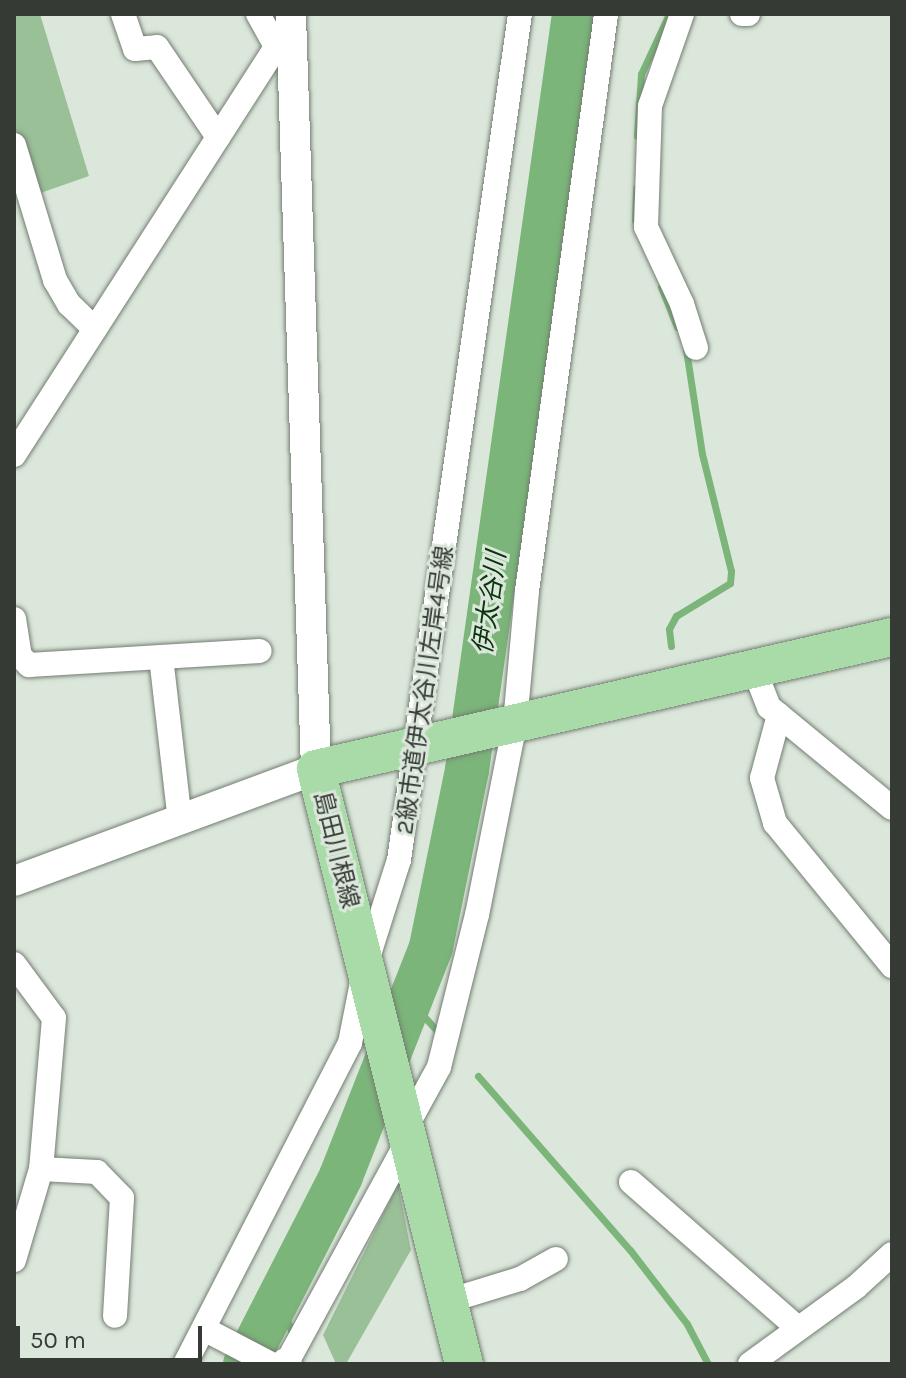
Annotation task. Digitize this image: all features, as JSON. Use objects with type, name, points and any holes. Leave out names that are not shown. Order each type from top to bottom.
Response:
[{"type":"main road","name":"島田川根線","points":[[464,1364],[316,769],[892,637]]},
{"type":"street","points":[[123,14],[135,49],[157,47],[218,137]]},
{"type":"street","points":[[258,14],[289,25]]},
{"type":"street","name":"2級市道伊太谷川左岸4号線","points":[[185,1364],[350,1043],[365,967],[399,860],[420,744],[520,14]]},
{"type":"street","points":[[204,1329],[282,1364],[439,1067],[477,915],[510,725],[606,14]]},
{"type":"street","points":[[682,14],[650,106],[646,227],[682,304],[696,348]]},
{"type":"street","points":[[14,455],[289,25]]},
{"type":"street","points":[[14,881],[316,769],[289,25]]},
{"type":"street","points":[[14,145],[55,280],[69,304],[95,329]]},
{"type":"street","points":[[14,619],[20,656],[29,665],[260,651]]},
{"type":"street","points":[[161,657],[180,820]]},
{"type":"street","points":[[754,669],[769,707],[892,808]]},
{"type":"street","points":[[779,715],[762,778],[775,823],[892,966]]},
{"type":"street","points":[[14,964],[54,1018],[41,1169],[14,1260]]},
{"type":"street","points":[[41,1169],[97,1172],[122,1198],[115,1316]]},
{"type":"street","points":[[631,1182],[788,1345]]},
{"type":"street","points":[[750,1364],[788,1345],[892,1254]]},
{"type":"street","points":[[448,1301],[520,1279],[556,1259]]},
{"type":"green space","points":[[14,14],[40,14],[89,176],[35,195],[14,124]]},
{"type":"green space","points":[[398,1184],[411,1250],[346,1364],[336,1364],[323,1335]]},
{"type":"waterway","name":"伊太谷川","points":[[245,1364],[341,1176],[431,947],[467,770],[574,14]]},
{"type":"waterway","points":[[637,136],[641,74],[669,14]]},
{"type":"waterway","points":[[635,220],[636,188]]},
{"type":"waterway","points":[[661,287],[677,327]]},
{"type":"waterway","points":[[671,646],[669,629],[676,616],[730,583],[731,571],[702,454],[686,350]]},
{"type":"waterway","points":[[410,1001],[440,1034]]},
{"type":"waterway","points":[[478,1076],[630,1250],[687,1324],[708,1364]]},
{"type":"waterway","points":[[276,1306],[285,1314],[294,1339]]}]
